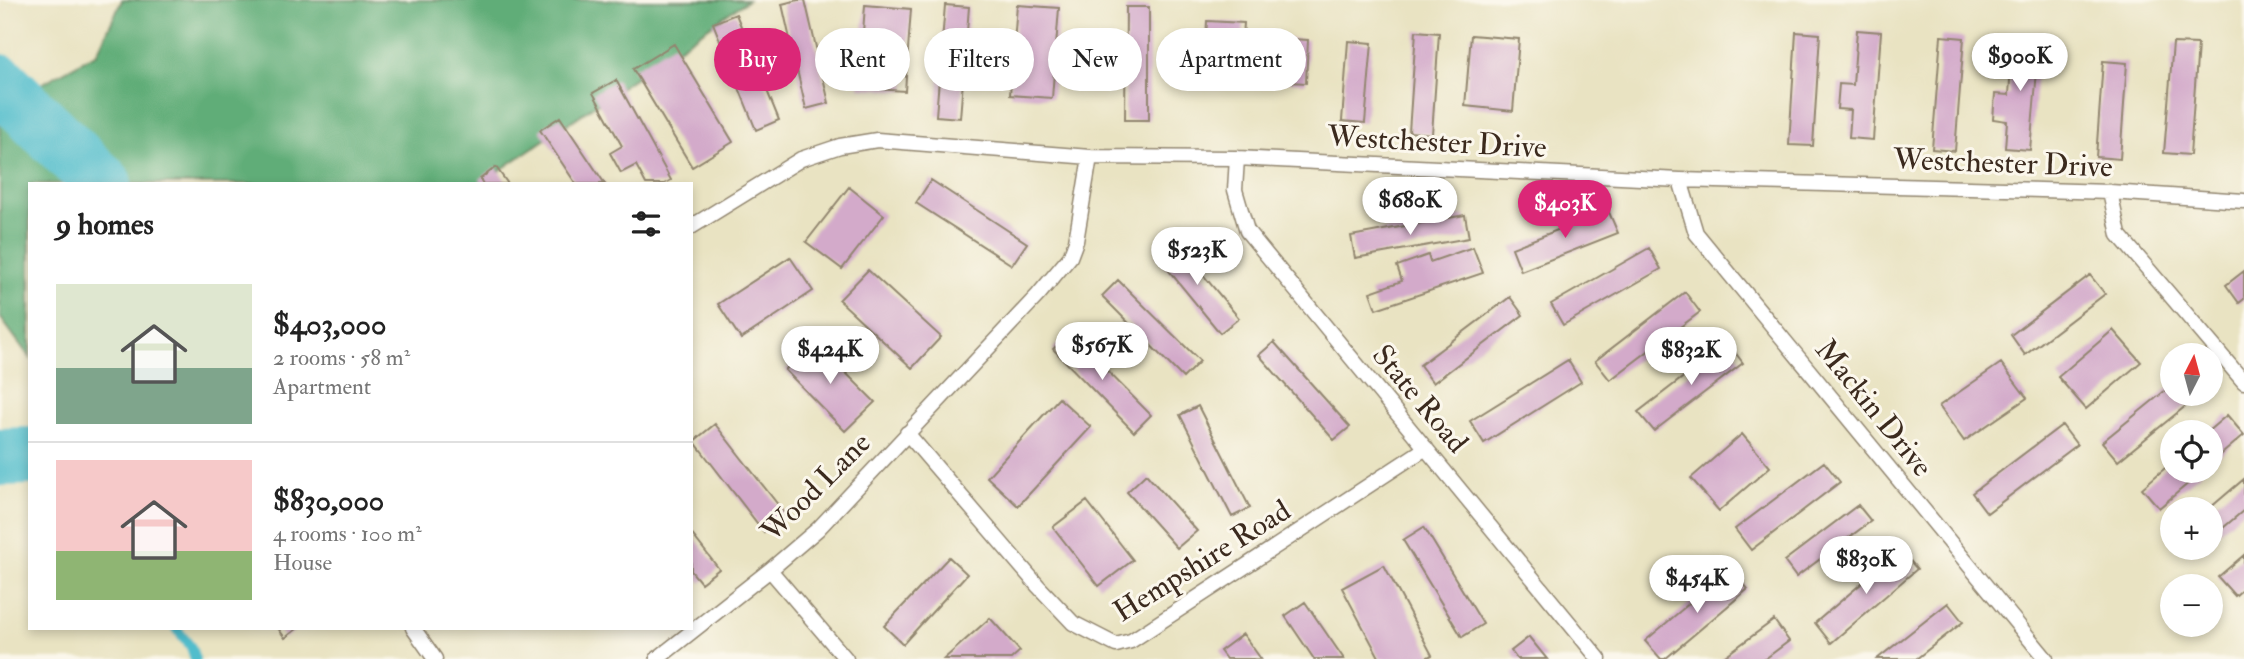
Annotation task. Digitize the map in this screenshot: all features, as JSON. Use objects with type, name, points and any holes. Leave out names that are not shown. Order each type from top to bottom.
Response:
[{"type":"lane","name":"Westchester Drive","points":[[693,227],[801,159],[840,146],[877,140],[1090,157],[1237,158],[1681,180],[2110,192],[2244,201]]},
{"type":"lane","name":"Wood Lane","points":[[657,659],[818,529],[1038,295],[1070,257],[1076,242],[1090,157]]},
{"type":"lane","name":"State Road","points":[[1237,158],[1235,190],[1247,231],[1600,659]]},
{"type":"lane","name":"Mackin Drive","points":[[1681,180],[1696,233],[2046,659]]},
{"type":"lane","points":[[2110,192],[2119,234],[2244,382]]},
{"type":"lane","name":"Hempshire Road","points":[[907,433],[1073,623],[1116,645],[1131,641],[1426,448]]},
{"type":"lane","points":[[770,569],[846,659]]},
{"type":"lane","points":[[414,630],[435,659]]},
{"type":"green space","points":[[122,0],[748,0],[483,182],[28,182],[28,355],[0,317],[0,107],[97,53]]},
{"type":"building","points":[[805,0],[815,43],[815,91],[826,91],[829,103],[806,109],[801,87],[801,28],[787,28],[782,4]]},
{"type":"building","points":[[865,5],[911,9],[910,28],[863,28]]},
{"type":"building","points":[[945,5],[969,7],[967,28],[943,28]]},
{"type":"building","points":[[1017,5],[1059,8],[1057,28],[1048,28],[1048,91],[1053,91],[1052,98],[1010,95],[1010,91],[1034,91],[1034,28],[1015,28]]},
{"type":"building","points":[[1126,7],[1149,7],[1149,120],[1125,120],[1125,91],[1142,91],[1142,28],[1126,28]]},
{"type":"building","points":[[736,14],[742,28],[715,28],[713,23]]},
{"type":"building","points":[[1207,21],[1244,23],[1244,28],[1207,28]]},
{"type":"building","points":[[1857,30],[1881,32],[1873,140],[1849,138],[1851,110],[1837,109],[1839,84],[1853,85]]},
{"type":"building","points":[[1416,31],[1439,33],[1432,134],[1409,132]]},
{"type":"building","points":[[1796,32],[1820,34],[1813,146],[1789,145]]},
{"type":"building","points":[[1471,35],[1519,39],[1513,111],[1465,106]]},
{"type":"building","points":[[2013,35],[2040,37],[2030,150],[2005,148],[2007,121],[1993,119],[1995,94],[2009,95]]},
{"type":"building","points":[[1941,36],[1964,38],[1955,151],[1932,149]]},
{"type":"building","points":[[1306,40],[1308,40],[1306,83]]},
{"type":"building","points":[[1348,41],[1372,43],[1365,123],[1342,121]]},
{"type":"building","points":[[2173,43],[2198,44],[2190,155],[2164,153]]},
{"type":"building","points":[[674,44],[733,142],[692,167],[633,69]]},
{"type":"building","points":[[2103,61],[2127,63],[2120,159],[2096,157]]},
{"type":"building","points":[[616,80],[671,180],[645,182],[636,165],[621,173],[610,153],[622,146],[593,93]]},
{"type":"building","points":[[740,91],[767,91],[779,120],[756,130]]},
{"type":"building","points":[[938,91],[962,91],[960,118],[936,116]]},
{"type":"building","points":[[560,117],[604,182],[575,182],[540,130]]},
{"type":"building","points":[[496,167],[507,182],[482,182],[480,179]]},
{"type":"building","points":[[931,180],[1027,243],[1012,265],[916,203]]},
{"type":"building","points":[[849,187],[884,215],[842,269],[806,242]]},
{"type":"building","points":[[1608,210],[1618,233],[1521,271],[1512,248]]},
{"type":"building","points":[[1465,215],[1469,238],[1355,258],[1351,236]]},
{"type":"building","points":[[1174,240],[1239,318],[1220,333],[1156,255]]},
{"type":"building","points":[[1473,247],[1483,273],[1376,309],[1370,292],[1402,281],[1397,266],[1428,255],[1430,262]]},
{"type":"building","points":[[1649,248],[1661,269],[1563,325],[1551,304]]},
{"type":"building","points":[[790,257],[813,291],[741,339],[718,304]]},
{"type":"building","points":[[868,270],[941,337],[912,368],[839,300]]},
{"type":"building","points":[[2244,271],[2244,299],[2239,303],[2226,285]]},
{"type":"building","points":[[2090,275],[2105,294],[2025,355],[2011,335]]},
{"type":"building","points":[[1118,280],[1200,361],[1183,378],[1102,296]]},
{"type":"building","points":[[1685,292],[1700,312],[1610,380],[1595,361]]},
{"type":"building","points":[[1510,297],[1523,315],[1433,383],[1420,365]]},
{"type":"building","points":[[2113,330],[2141,362],[2086,409],[2058,377]]},
{"type":"building","points":[[1070,333],[1151,415],[1134,432],[1053,349]]},
{"type":"building","points":[[814,341],[875,402],[845,431],[785,370]]},
{"type":"building","points":[[1274,342],[1350,427],[1334,440],[1259,355]]},
{"type":"building","points":[[1728,343],[1743,363],[1654,431],[1638,412]]},
{"type":"building","points":[[1568,360],[1581,382],[1484,443],[1470,421]]},
{"type":"building","points":[[2001,363],[2027,398],[1964,441],[1939,406]]},
{"type":"building","points":[[2160,395],[2160,406],[2186,406],[2168,420],[2160,420],[2160,427],[2118,461],[2102,442]]},
{"type":"building","points":[[1059,398],[1091,427],[1018,506],[987,477]]},
{"type":"building","points":[[1198,406],[1250,508],[1232,517],[1180,415]]},
{"type":"building","points":[[2227,415],[2244,435],[2223,453],[2223,420]]},
{"type":"building","points":[[715,424],[786,515],[764,532],[694,441]]},
{"type":"building","points":[[2062,425],[2077,445],[1987,513],[1972,493]]},
{"type":"building","points":[[1742,434],[1770,467],[1719,511],[1691,478]]},
{"type":"building","points":[[1824,462],[1840,482],[1751,550],[1735,529]]},
{"type":"building","points":[[2160,472],[2160,483],[2189,483],[2172,497],[2160,497],[2159,508],[2142,488]]},
{"type":"building","points":[[1146,474],[1197,531],[1177,548],[1127,492]]},
{"type":"building","points":[[2244,479],[2244,510],[2223,528],[2223,497]]},
{"type":"building","points":[[1087,501],[1133,560],[1099,586],[1053,527]]},
{"type":"building","points":[[1858,505],[1871,521],[1796,577],[1784,561]]},
{"type":"building","points":[[1424,527],[1483,624],[1462,637],[1403,540]]},
{"type":"building","points":[[693,536],[719,569],[701,583],[693,573]]},
{"type":"building","points":[[1901,550],[1917,569],[1831,643],[1815,623]]},
{"type":"building","points":[[2244,555],[2244,588],[2235,596],[2223,583],[2222,574]]},
{"type":"building","points":[[949,557],[967,574],[903,644],[884,626]]},
{"type":"building","points":[[1384,565],[1432,655],[1424,659],[1380,659],[1342,588]]},
{"type":"building","points":[[1731,568],[1748,589],[1665,659],[1661,659],[1645,641]]},
{"type":"building","points":[[1305,602],[1344,659],[1314,659],[1285,616]]},
{"type":"building","points":[[1948,603],[1963,622],[1916,659],[1877,659]]},
{"type":"building","points":[[990,618],[1020,651],[1011,659],[944,659]]},
{"type":"building","points":[[1774,620],[1789,641],[1765,659],[1721,659]]},
{"type":"building","points":[[279,630],[295,630],[285,638]]},
{"type":"building","points":[[1243,634],[1261,659],[1226,659],[1220,651]]},
{"type":"building","points":[[1529,637],[1547,659],[1517,659],[1511,651]]},
{"type":"waterway","points":[[0,83],[101,182]]},
{"type":"waterway","points":[[0,457],[28,456]]},
{"type":"waterway","points":[[178,630],[191,647],[195,659]]}]
